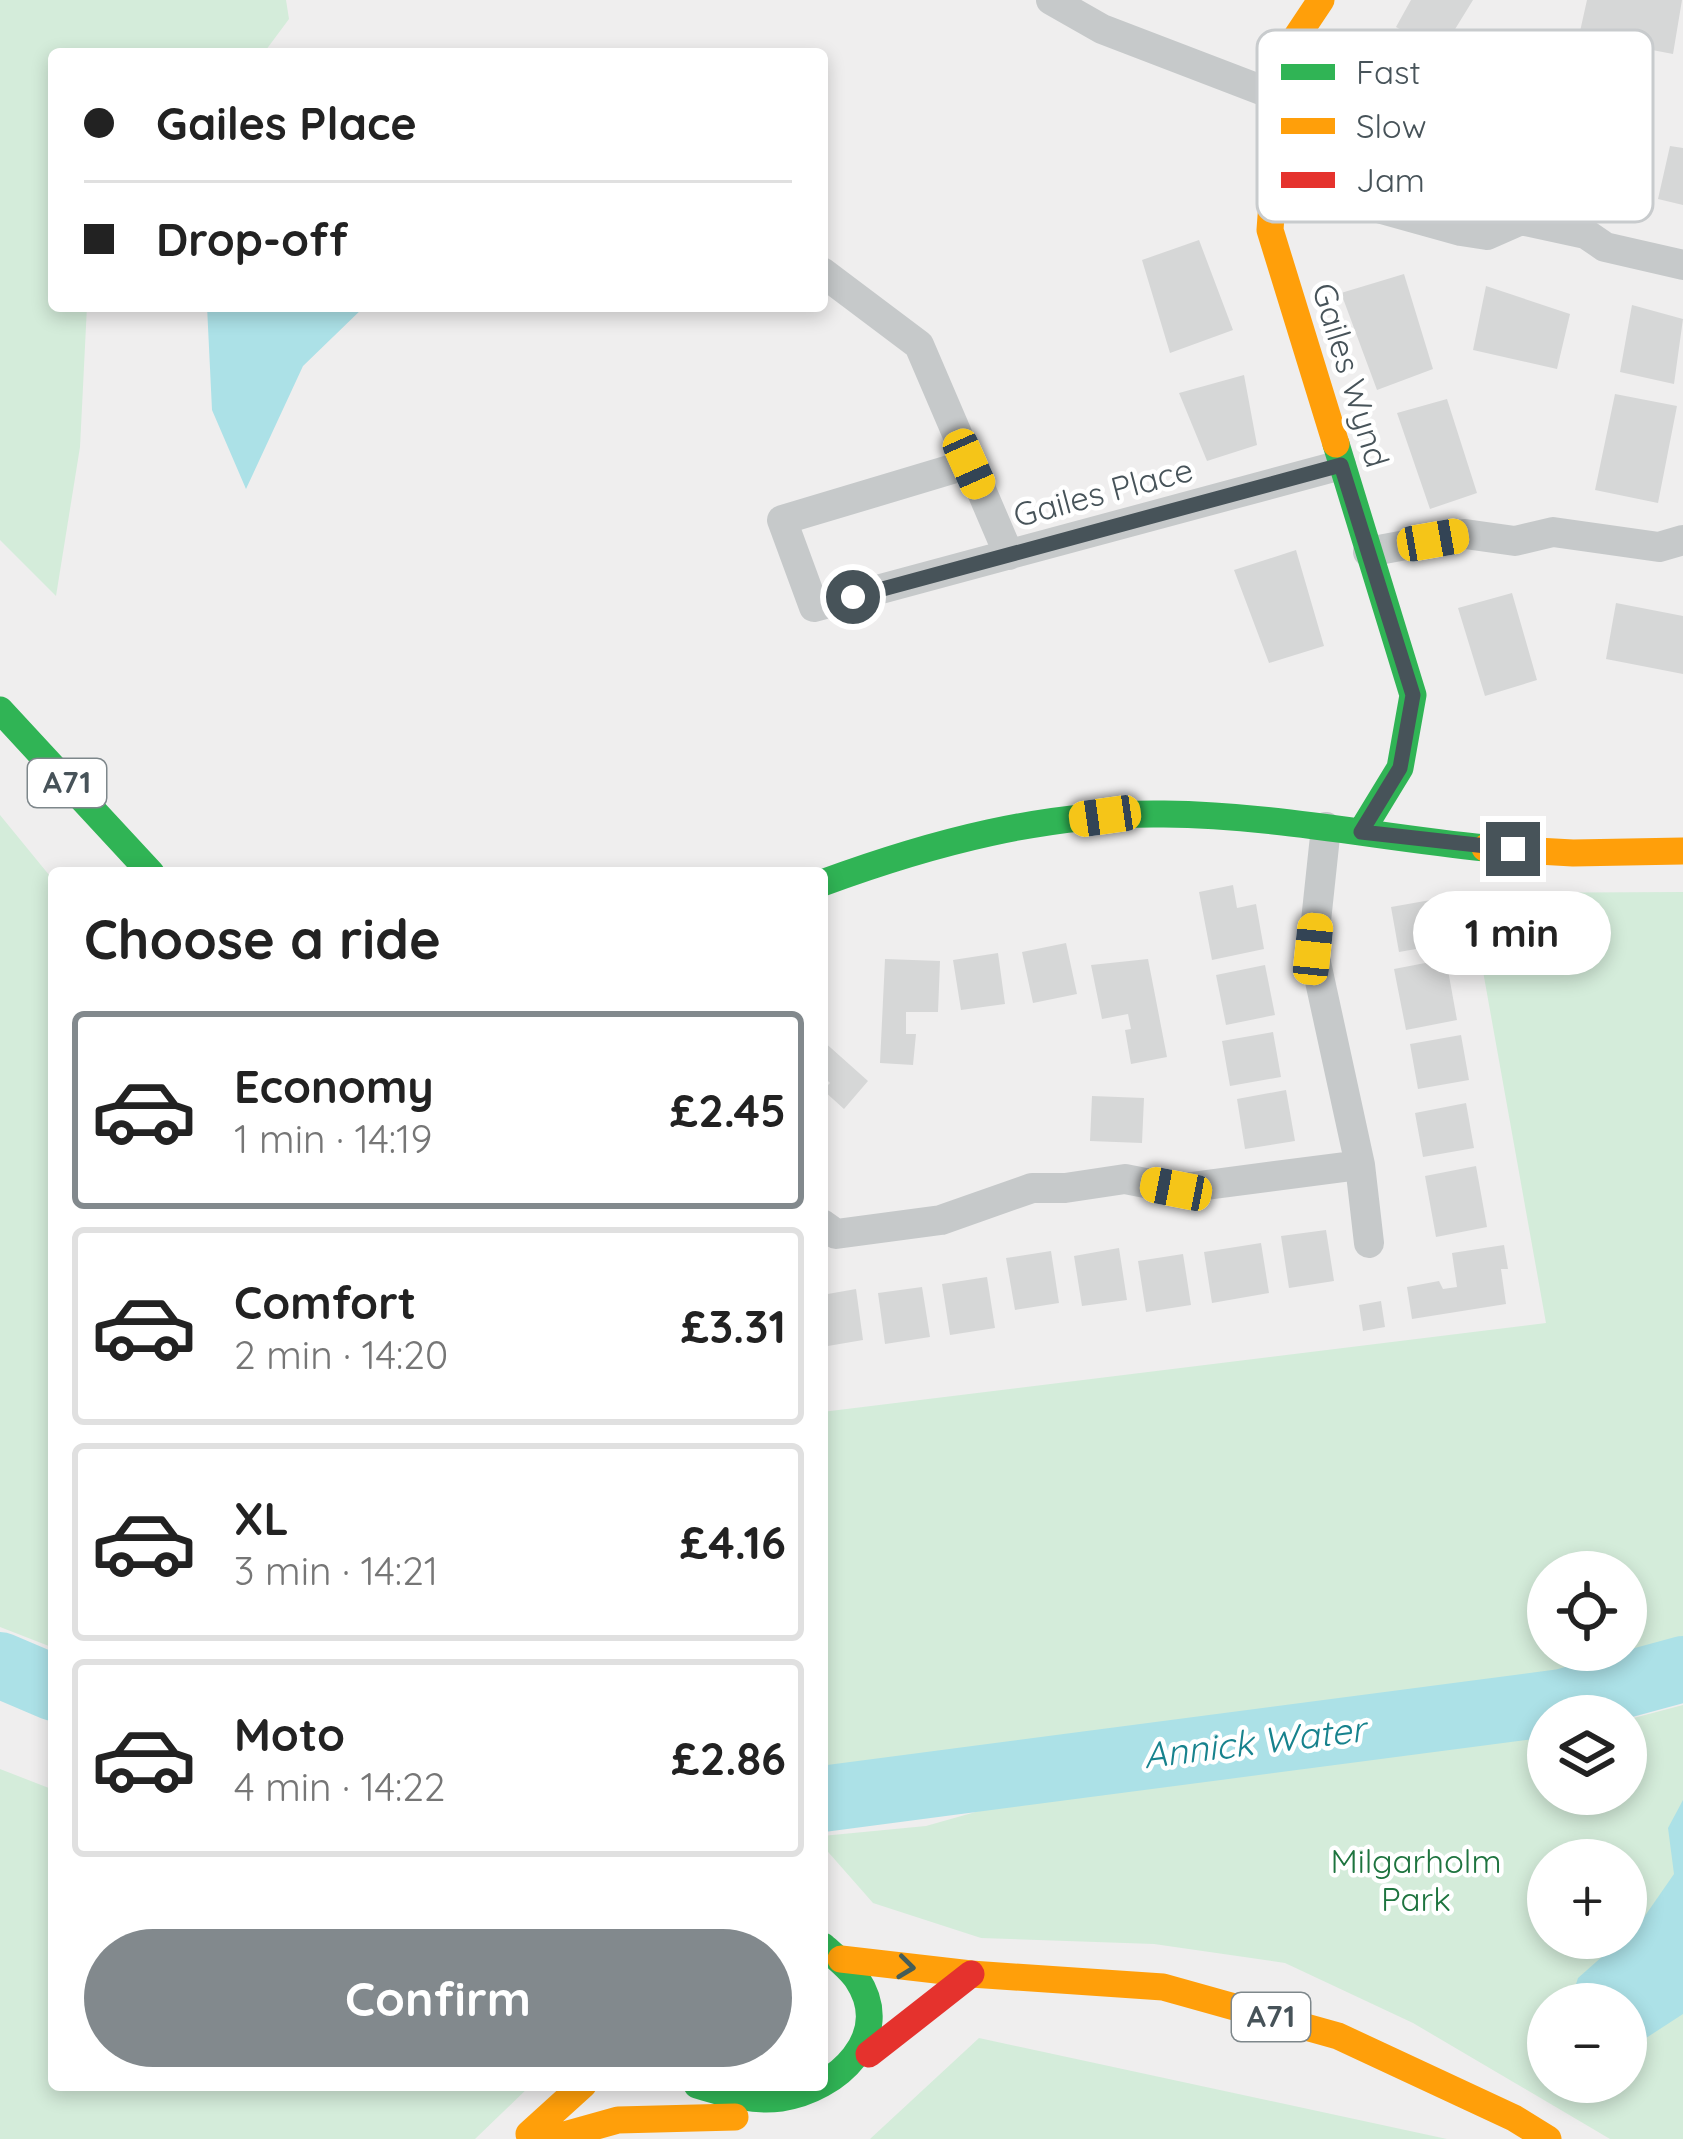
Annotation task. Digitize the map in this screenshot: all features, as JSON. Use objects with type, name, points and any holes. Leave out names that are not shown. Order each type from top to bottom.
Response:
[{"type":"street","points":[[1051,0],[1102,29],[1257,88]]},
{"type":"street","name":"Gailes Wynd","points":[[1300,30],[1321,0]]},
{"type":"street","name":"Gailes Wynd","points":[[1271,222],[1413,695],[1400,768],[1361,832]]},
{"type":"street","points":[[1429,222],[1487,235],[1516,222]]},
{"type":"street","points":[[1530,222],[1586,234],[1605,247],[1683,265]]},
{"type":"street","points":[[828,277],[919,345],[1010,555]]},
{"type":"street","name":"Gailes Place","points":[[969,464],[782,520],[814,607],[1341,465]]},
{"type":"street","points":[[1368,552],[1465,534],[1516,541],[1553,532],[1659,547],[1683,540]]},
{"type":"street","name":"A71","points":[[0,710],[145,867]]},
{"type":"street","points":[[828,881],[893,855],[995,832],[1105,816],[1204,814],[1468,847],[1601,854],[1683,851]]},
{"type":"street","points":[[1326,827],[1313,949],[1360,1166],[1370,1243]]},
{"type":"street","points":[[828,1228],[836,1234],[941,1220],[1032,1188],[1125,1179],[1176,1189],[1360,1166]]},
{"type":"street","name":"A71","points":[[831,1953],[971,1974],[1163,1987],[1338,2036],[1514,2118],[1548,2139]]},
{"type":"street","name":"A71","points":[[831,1953],[866,1997],[871,2018],[869,2054]]},
{"type":"street","points":[[703,2091],[736,2117],[768,2126],[793,2124],[843,2099],[869,2054],[971,1974]]},
{"type":"street","points":[[524,2139],[577,2091]]},
{"type":"street","points":[[550,2139],[580,2125],[643,2116],[736,2117]]},
{"type":"green space","points":[[0,0],[286,0],[289,19],[267,48],[48,48],[48,312],[87,312],[80,447],[56,596],[0,540]]},
{"type":"green space","points":[[0,815],[48,874],[48,1646],[0,1627]]},
{"type":"green space","points":[[1683,892],[1683,1653],[1647,1661],[1647,1551],[1527,1551],[1527,1671],[1599,1671],[1290,1737],[870,1792],[828,1779],[828,1411],[1546,1323],[1469,893]]},
{"type":"green space","name":"Milgarholm Park","points":[[1683,1705],[1683,2139],[1610,2139],[1549,2103],[1647,2103],[1647,1983],[1527,1983],[1527,2090],[1413,2023],[1285,1963],[1154,1944],[981,1938],[873,1903],[828,1852],[828,1835],[926,1826],[1029,1797],[1102,1788],[1193,1766],[1527,1739],[1527,1815],[1647,1815],[1647,1714]]},
{"type":"green space","points":[[0,1769],[48,1788],[48,2091],[525,2091],[475,2139],[0,2139]]},
{"type":"green space","points":[[979,2038],[1447,2139],[870,2139]]},
{"type":"water","points":[[207,312],[359,312],[303,366],[246,489],[212,410]]},
{"type":"water","points":[[1683,1800],[1683,2014],[1647,2037],[1647,1983],[1576,1983],[1599,1959],[1647,1959],[1647,1913],[1674,1874],[1668,1828]]},
{"type":"building","points":[[1411,0],[1473,0],[1455,30],[1396,27]]},
{"type":"building","points":[[1587,0],[1682,0],[1673,54],[1653,50],[1653,30],[1580,30]]},
{"type":"building","points":[[1670,146],[1683,148],[1683,205],[1658,199]]},
{"type":"building","points":[[1199,240],[1233,330],[1170,353],[1142,260]]},
{"type":"building","points":[[1404,274],[1433,369],[1377,390],[1341,293]]},
{"type":"building","points":[[1486,286],[1570,314],[1557,369],[1473,350]]},
{"type":"building","points":[[1632,305],[1683,319],[1674,384],[1620,372]]},
{"type":"building","points":[[1244,375],[1257,445],[1207,461],[1179,393]]},
{"type":"building","points":[[1615,394],[1677,406],[1658,503],[1595,490]]},
{"type":"building","points":[[1447,399],[1477,493],[1430,509],[1397,413]]},
{"type":"building","points":[[1296,550],[1324,646],[1269,663],[1234,570]]},
{"type":"building","points":[[1512,593],[1537,680],[1485,696],[1458,608]]},
{"type":"building","points":[[1616,603],[1683,616],[1683,674],[1606,659]]},
{"type":"building","points":[[1233,885],[1237,908],[1256,904],[1264,949],[1212,960],[1199,892]]},
{"type":"building","points":[[1442,898],[1450,943],[1399,952],[1391,907]]},
{"type":"building","points":[[1066,943],[1077,994],[1033,1003],[1022,952]]},
{"type":"building","points":[[998,953],[1005,1004],[961,1010],[953,960]]},
{"type":"building","points":[[885,959],[940,961],[938,1012],[906,1012],[906,1034],[916,1034],[913,1065],[880,1063]]},
{"type":"building","points":[[1148,959],[1167,1057],[1131,1064],[1125,1030],[1131,1029],[1128,1014],[1102,1019],[1091,965]]},
{"type":"building","points":[[1446,959],[1457,1020],[1406,1030],[1394,969]]},
{"type":"building","points":[[1265,965],[1275,1015],[1226,1025],[1216,975]]},
{"type":"building","points":[[1273,1032],[1281,1077],[1230,1086],[1222,1041]]},
{"type":"building","points":[[1461,1035],[1469,1080],[1418,1089],[1410,1044]]},
{"type":"building","points":[[828,1045],[868,1081],[844,1109],[828,1095]]},
{"type":"building","points":[[1286,1090],[1295,1141],[1245,1149],[1237,1099]]},
{"type":"building","points":[[1092,1096],[1144,1098],[1142,1143],[1090,1141]]},
{"type":"building","points":[[1466,1103],[1474,1148],[1423,1157],[1415,1113]]},
{"type":"building","points":[[1476,1166],[1487,1227],[1436,1237],[1425,1176]]},
{"type":"building","points":[[1326,1230],[1334,1281],[1289,1288],[1281,1236]]},
{"type":"building","points":[[1261,1243],[1269,1293],[1212,1303],[1204,1252]]},
{"type":"building","points":[[1504,1245],[1508,1269],[1501,1269],[1506,1304],[1412,1319],[1407,1287],[1439,1281],[1443,1289],[1457,1287],[1452,1253]]},
{"type":"building","points":[[1119,1248],[1127,1300],[1082,1306],[1074,1256]]},
{"type":"building","points":[[1051,1251],[1059,1303],[1015,1310],[1006,1258]]},
{"type":"building","points":[[1183,1254],[1191,1305],[1146,1312],[1138,1261]]},
{"type":"building","points":[[987,1277],[995,1328],[950,1335],[942,1284]]},
{"type":"building","points":[[922,1287],[930,1337],[885,1344],[878,1293]]},
{"type":"building","points":[[856,1289],[863,1340],[828,1346],[828,1294]]},
{"type":"building","points":[[1381,1301],[1385,1327],[1363,1331],[1359,1305]]},
{"type":"waterway","name":"Annick Water","points":[[0,1665],[48,1685]]},
{"type":"waterway","name":"Annick Water","points":[[828,1798],[1562,1702],[1683,1669]]},
{"type":"traffic: fast","points":[[1336,444],[1413,695],[1400,768],[1361,832]]},
{"type":"traffic: fast","points":[[0,710],[145,867]]},
{"type":"traffic: fast","points":[[828,881],[990,833],[1120,815],[1245,818],[1485,848]]},
{"type":"traffic: fast","points":[[828,1951],[854,1975],[867,2000],[869,2021],[854,2057],[828,2080]]},
{"type":"traffic: fast","points":[[718,2091],[770,2099],[806,2091]]},
{"type":"traffic: slow","points":[[1301,30],[1321,0]]},
{"type":"traffic: slow","points":[[1271,222],[1336,444]]},
{"type":"traffic: slow","points":[[1485,848],[1573,853],[1683,851]]},
{"type":"traffic: slow","points":[[841,1959],[971,1974],[1163,1987],[1338,2036],[1514,2118],[1548,2139]]},
{"type":"traffic: slow","points":[[529,2134],[576,2091]]},
{"type":"traffic: slow","points":[[550,2139],[618,2120],[735,2117]]},
{"type":"traffic: jam","points":[[869,2054],[971,1974]]},
{"type":"route","points":[[853,597],[1341,465],[1413,695],[1400,768],[1361,832],[1513,849]]}]
